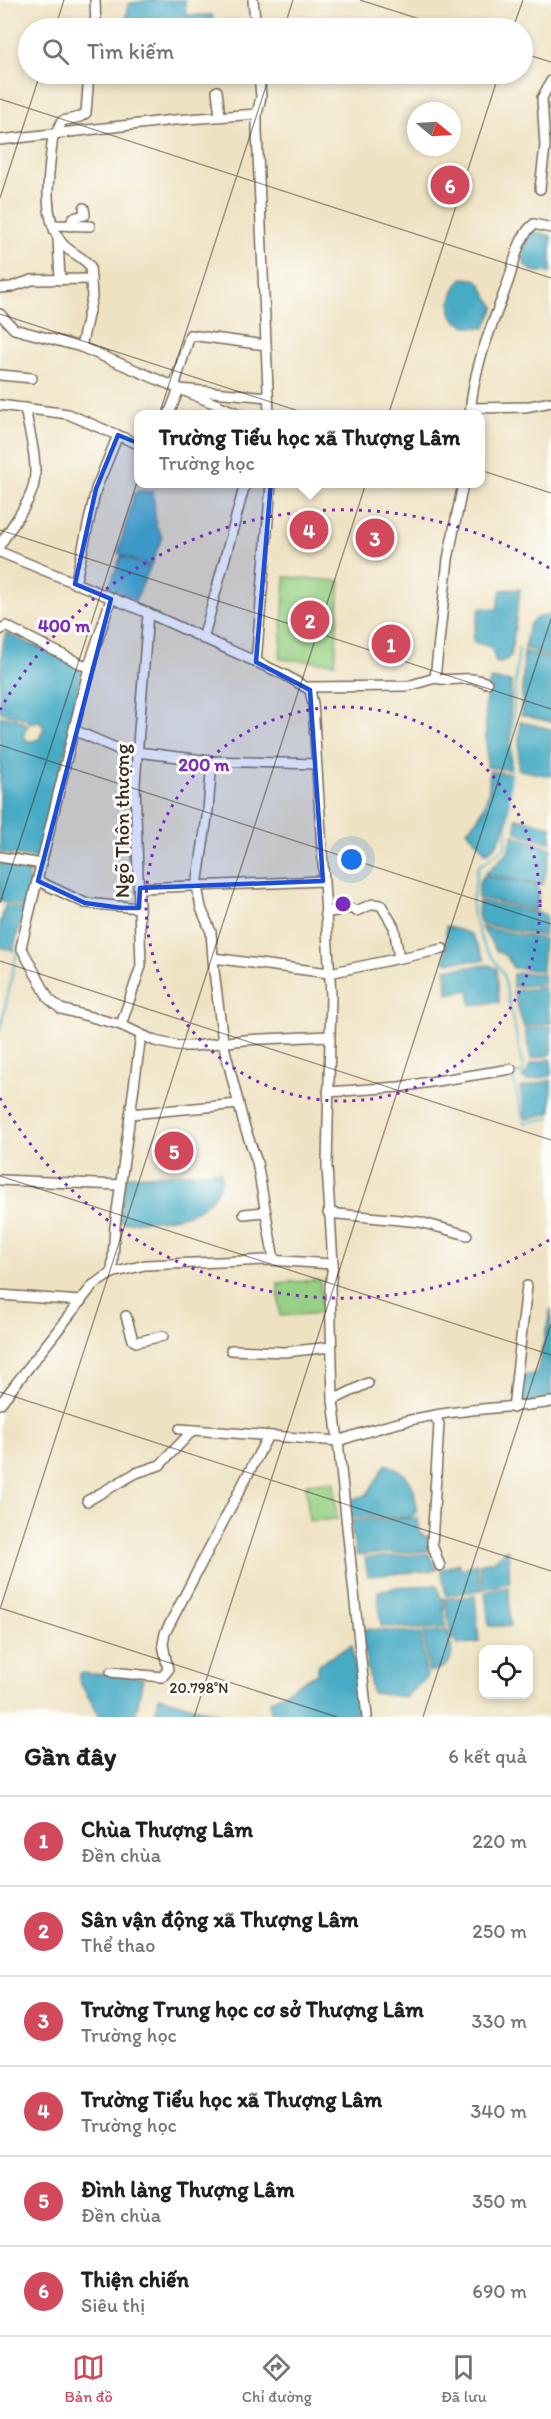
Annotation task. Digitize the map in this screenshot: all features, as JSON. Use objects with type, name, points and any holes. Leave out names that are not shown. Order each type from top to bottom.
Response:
[{"type":"street","points":[[95,0],[96,18]]},
{"type":"street","points":[[254,0],[255,18]]},
{"type":"street","points":[[540,189],[545,146],[542,98],[551,81]]},
{"type":"street","points":[[60,280],[58,238],[48,200],[54,134],[62,121],[80,117],[86,113],[88,84]]},
{"type":"street","points":[[260,84],[261,97],[257,114],[269,410]]},
{"type":"street","points":[[217,91],[220,116]]},
{"type":"street","points":[[0,140],[257,114]]},
{"type":"street","points":[[70,226],[73,218],[85,215],[84,208]]},
{"type":"street","points":[[471,410],[473,384],[485,340],[508,282],[521,239],[534,224],[551,228]]},
{"type":"street","points":[[54,225],[90,226]]},
{"type":"street","points":[[58,238],[64,246],[87,263],[91,279],[92,297],[81,347]]},
{"type":"street","points":[[0,288],[32,280],[91,279]]},
{"type":"street","points":[[0,314],[14,329],[81,347],[229,410]]},
{"type":"street","points":[[170,410],[190,335],[266,345]]},
{"type":"street","points":[[0,375],[32,378]]},
{"type":"street","points":[[176,388],[268,397]]},
{"type":"street","points":[[484,410],[525,407],[551,402]]},
{"type":"street","points":[[0,405],[68,414],[134,442]]},
{"type":"street","points":[[0,545],[31,495],[34,482],[33,458],[25,408]]},
{"type":"street","points":[[75,584],[96,489],[118,435]]},
{"type":"street","points":[[203,639],[244,488]]},
{"type":"street","points":[[256,662],[271,488]]},
{"type":"street","points":[[435,678],[448,559],[462,488]]},
{"type":"street","points":[[0,552],[256,662],[285,675],[310,690],[313,704],[329,973],[328,1213],[333,1264],[330,1287],[333,1400],[367,1717]]},
{"type":"street","points":[[111,599],[89,668],[21,947],[28,964],[49,999],[61,1009],[121,1025],[141,1035],[177,1046],[329,1036]]},
{"type":"street","name":"Ngõ Thôn thượng","points":[[121,1025],[141,966],[135,783],[148,614]]},
{"type":"street","points":[[0,630],[6,626],[89,668]]},
{"type":"street","points":[[306,687],[408,686],[435,678],[440,680],[465,677],[487,683]]},
{"type":"street","points":[[74,730],[120,750],[212,760],[316,764]]},
{"type":"street","points":[[212,760],[208,810],[197,886],[201,908],[212,932],[223,1042],[238,1104],[256,1162],[274,1260]]},
{"type":"street","points":[[0,857],[42,864]]},
{"type":"street","points":[[140,888],[323,880]]},
{"type":"street","points":[[38,881],[85,903],[139,908]]},
{"type":"street","points":[[325,913],[350,908],[356,911],[372,904],[381,905],[394,927],[399,958]]},
{"type":"street","points":[[213,958],[329,973],[443,948]]},
{"type":"street","points":[[112,1273],[115,1226],[141,1035]]},
{"type":"street","points":[[328,1092],[399,1087],[511,1069]]},
{"type":"street","points":[[130,1114],[238,1104]]},
{"type":"street","points":[[0,1180],[120,1185]]},
{"type":"street","points":[[244,1214],[264,1212]]},
{"type":"street","points":[[328,1213],[420,1222],[467,1235]]},
{"type":"street","points":[[0,1404],[93,1285],[112,1273],[145,1265],[274,1260],[333,1264]]},
{"type":"street","points":[[513,1408],[527,1286]]},
{"type":"street","points":[[0,1295],[81,1301]]},
{"type":"street","points":[[126,1316],[133,1340],[136,1342],[163,1336]]},
{"type":"street","points":[[231,1350],[285,1352],[331,1347]]},
{"type":"street","points":[[333,1400],[368,1383]]},
{"type":"street","points":[[180,1429],[338,1441],[463,1411],[513,1408],[551,1402]]},
{"type":"street","points":[[435,1417],[439,1424],[432,1544],[440,1566]]},
{"type":"street","points":[[87,1502],[136,1473],[160,1466],[194,1430]]},
{"type":"street","points":[[111,1672],[162,1677],[168,1670],[163,1644],[165,1633],[268,1436]]},
{"type":"highlighted area","points":[[118,435],[234,482],[271,482],[256,662],[310,690],[323,881],[140,888],[139,908],[122,908],[85,903],[38,881],[111,599],[75,584],[96,489]]},
{"type":"green space","points":[[285,577],[340,581],[335,663],[280,659]]},
{"type":"green space","points":[[320,1280],[322,1313],[280,1316],[278,1283]]},
{"type":"green space","points":[[334,1481],[337,1519],[309,1521],[306,1484]]},
{"type":"water","points":[[147,0],[185,0],[186,15],[212,15],[213,18],[126,18],[129,4]]},
{"type":"water","points":[[532,231],[551,236],[551,273],[532,271],[525,265],[522,249]]},
{"type":"water","points":[[463,278],[478,281],[495,307],[485,328],[462,324],[453,316],[451,303],[453,294]]},
{"type":"water","points":[[138,491],[153,492],[156,525],[162,537],[151,566],[118,553],[134,494]]},
{"type":"water","points":[[121,556],[150,568],[135,601],[116,590],[107,592]]},
{"type":"water","points":[[520,589],[511,656],[501,663],[496,662],[491,647],[474,642],[479,611],[481,608],[497,609],[501,590]]},
{"type":"water","points":[[551,615],[551,658],[525,648],[528,629],[533,620]]},
{"type":"water","points":[[6,633],[79,665],[81,674],[69,737],[38,859],[0,853],[0,716],[15,718],[28,725],[23,735],[28,742],[39,739],[44,727],[39,721],[31,723],[21,717],[0,712],[1,658]]},
{"type":"water","points":[[524,651],[551,660],[551,722],[521,715]]},
{"type":"water","points":[[490,679],[511,682],[509,770],[487,767],[485,703]]},
{"type":"water","points":[[520,722],[551,729],[551,776],[520,770],[518,767]]},
{"type":"water","points":[[489,771],[511,775],[504,829],[494,847],[486,853],[467,830],[482,811],[488,796]]},
{"type":"water","points":[[516,818],[551,826],[551,843],[516,832]]},
{"type":"water","points":[[513,835],[551,848],[543,885],[485,874],[508,852]]},
{"type":"water","points":[[0,859],[30,865],[28,880],[32,886],[25,907],[0,902]]},
{"type":"water","points":[[484,876],[537,885],[539,891],[536,910],[478,898],[479,882]]},
{"type":"water","points":[[479,901],[544,914],[546,916],[544,936],[481,924],[478,915]]},
{"type":"water","points":[[5,906],[24,909],[13,951],[0,947],[0,924]]},
{"type":"water","points":[[446,926],[471,934],[485,960],[445,962]]},
{"type":"water","points":[[481,927],[544,939],[542,971],[513,968],[507,957],[496,950]]},
{"type":"water","points":[[489,965],[497,969],[499,1002],[471,1005],[469,990],[447,994],[446,969]]},
{"type":"water","points":[[513,974],[543,974],[544,984],[513,987]]},
{"type":"water","points":[[544,987],[551,1023],[524,1028],[513,991]]},
{"type":"water","points":[[551,1026],[551,1055],[531,1059],[525,1030]]},
{"type":"water","points":[[551,1059],[551,1076],[526,1081],[522,1077],[527,1073],[530,1064]]},
{"type":"water","points":[[551,1080],[551,1113],[526,1119],[520,1088]]},
{"type":"water","points":[[220,1171],[221,1182],[210,1200],[190,1214],[125,1223],[119,1220],[126,1178],[130,1176]]},
{"type":"water","points":[[551,1308],[551,1399],[519,1404],[524,1375],[537,1372]]},
{"type":"water","points":[[386,1464],[401,1472],[411,1482],[414,1489],[416,1513],[411,1517],[349,1518],[347,1504],[351,1500],[367,1495]]},
{"type":"water","points":[[418,1518],[420,1534],[428,1537],[429,1551],[356,1555],[350,1521]]},
{"type":"water","points":[[505,1550],[508,1550],[510,1583],[484,1589],[479,1564],[494,1561]]},
{"type":"water","points":[[429,1554],[437,1570],[368,1576],[365,1558]]},
{"type":"water","points":[[458,1563],[462,1569],[476,1563],[482,1590],[446,1596],[441,1570]]},
{"type":"water","points":[[437,1585],[441,1599],[443,1598],[446,1628],[417,1629],[381,1626],[378,1591],[398,1587]]},
{"type":"water","points":[[509,1587],[510,1626],[489,1626],[485,1592]]},
{"type":"water","points":[[475,1596],[479,1642],[457,1645],[456,1640],[452,1639],[445,1599]]},
{"type":"water","points":[[365,1629],[419,1633],[427,1678],[405,1697],[372,1693],[362,1636]]},
{"type":"water","points":[[448,1631],[451,1658],[444,1667],[429,1672],[423,1632]]},
{"type":"water","points":[[352,1645],[360,1707],[358,1712],[339,1717],[271,1717],[270,1701],[317,1673],[319,1664]]},
{"type":"water","points":[[79,1674],[143,1678],[135,1717],[100,1717],[79,1681]]},
{"type":"water","points":[[159,1697],[218,1714],[218,1717],[155,1717]]},
{"type":"waterway","points":[[519,648],[505,848],[478,867],[472,902],[473,916],[484,946],[503,973],[524,1072],[512,1075],[524,1123],[551,1118]]},
{"type":"waterway","points":[[0,1031],[18,947]]},
{"type":"place","name":"Thiện chiến","points":[[450,185]]},
{"type":"place","name":"Trường Tiểu học xã Thượng Lâm","points":[[309,530]]},
{"type":"place","name":"Trường Trung học cơ sở Thượng Lâm","points":[[375,538]]},
{"type":"place","name":"Sân vận động xã Thượng Lâm","points":[[310,620]]},
{"type":"place","name":"Chùa Thượng Lâm","points":[[391,644]]},
{"type":"place","name":"Đình làng Thượng Lâm","points":[[174,1151]]}]
